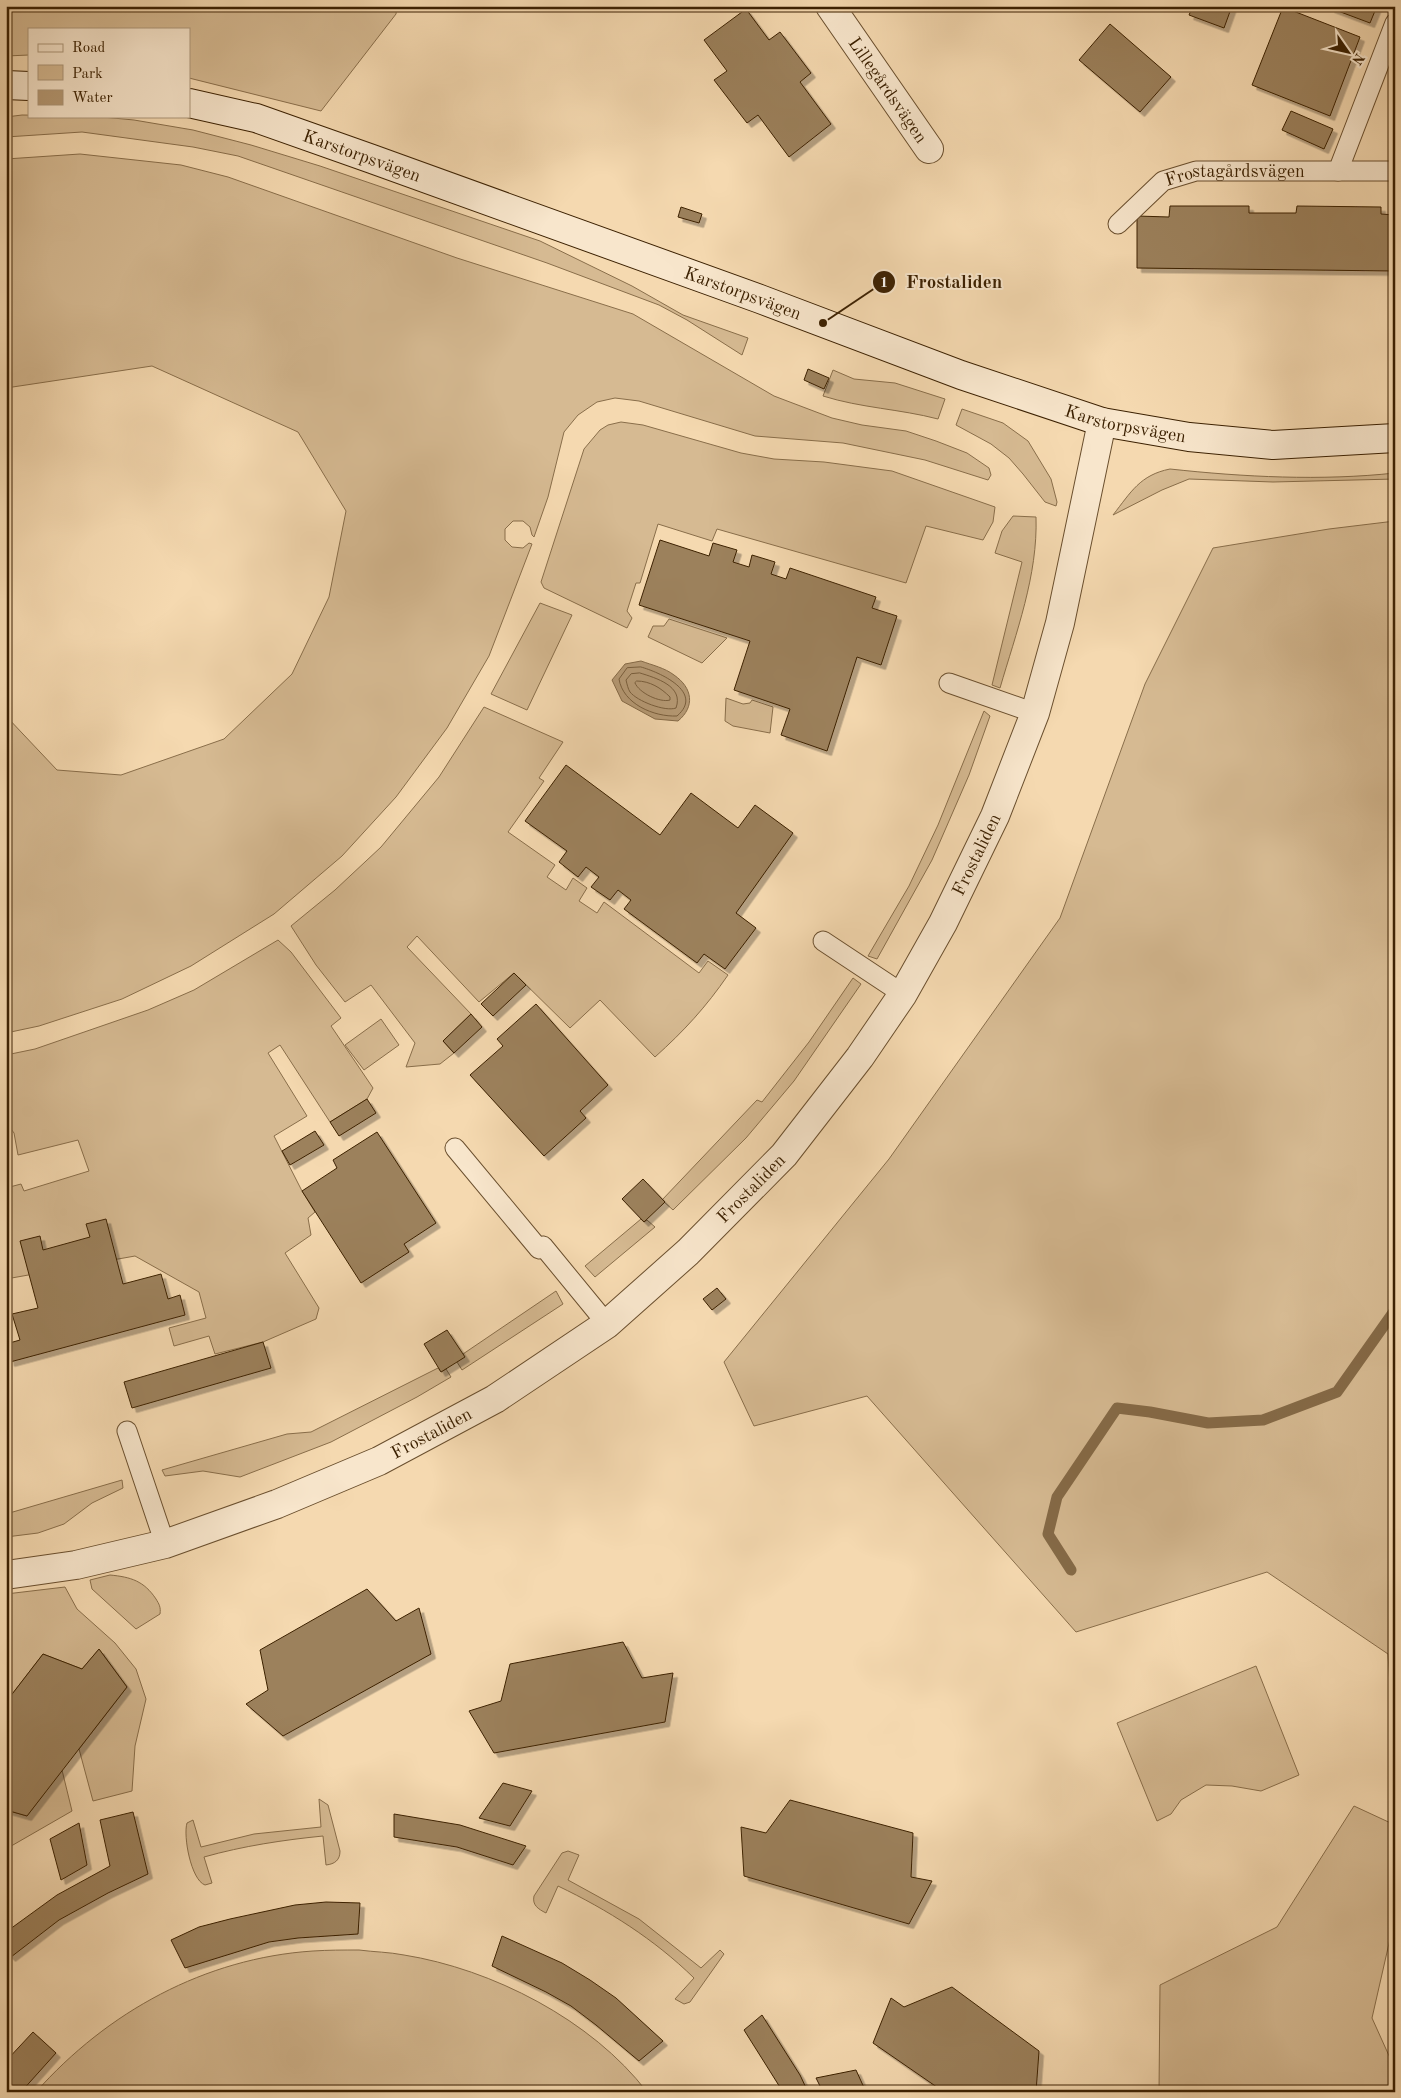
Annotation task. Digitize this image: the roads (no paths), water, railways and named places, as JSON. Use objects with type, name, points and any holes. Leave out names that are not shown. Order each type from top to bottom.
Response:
[{"type":"street","name":"Lillegårdsvägen","points":[[830,6],[929,149]]},
{"type":"street","points":[[6,85],[28,86]]},
{"type":"street","name":"Karstorpsvägen","points":[[190,103],[256,118],[760,299],[961,375],[1102,422],[1189,437],[1274,446],[1395,438]]},
{"type":"street","name":"Frostaliden","points":[[6,1575],[76,1565],[165,1544],[277,1504],[379,1461],[495,1399],[607,1324],[688,1252],[784,1155],[860,1057],[903,994],[943,922],[995,816],[1034,713],[1060,623],[1102,422]]},
{"type":"lane","points":[[1338,171],[1395,23]]},
{"type":"lane","name":"Frostagårdsvägen","points":[[1118,224],[1163,181],[1196,171],[1395,171]]},
{"type":"lane","points":[[949,683],[1034,713]]},
{"type":"lane","points":[[823,941],[903,994]]},
{"type":"lane","points":[[455,1148],[607,1324]]},
{"type":"lane","points":[[127,1431],[165,1544]]},
{"type":"water","points":[[641,661],[670,673],[685,686],[688,692],[689,704],[687,710],[678,721],[655,719],[622,701],[612,680],[625,664]]},
{"type":"waterway","points":[[1071,1570],[1048,1534],[1057,1497],[1117,1408],[1208,1423],[1263,1420],[1337,1392],[1395,1310]]},
{"type":"place","name":"Frostaliden","points":[[823,323]]}]
